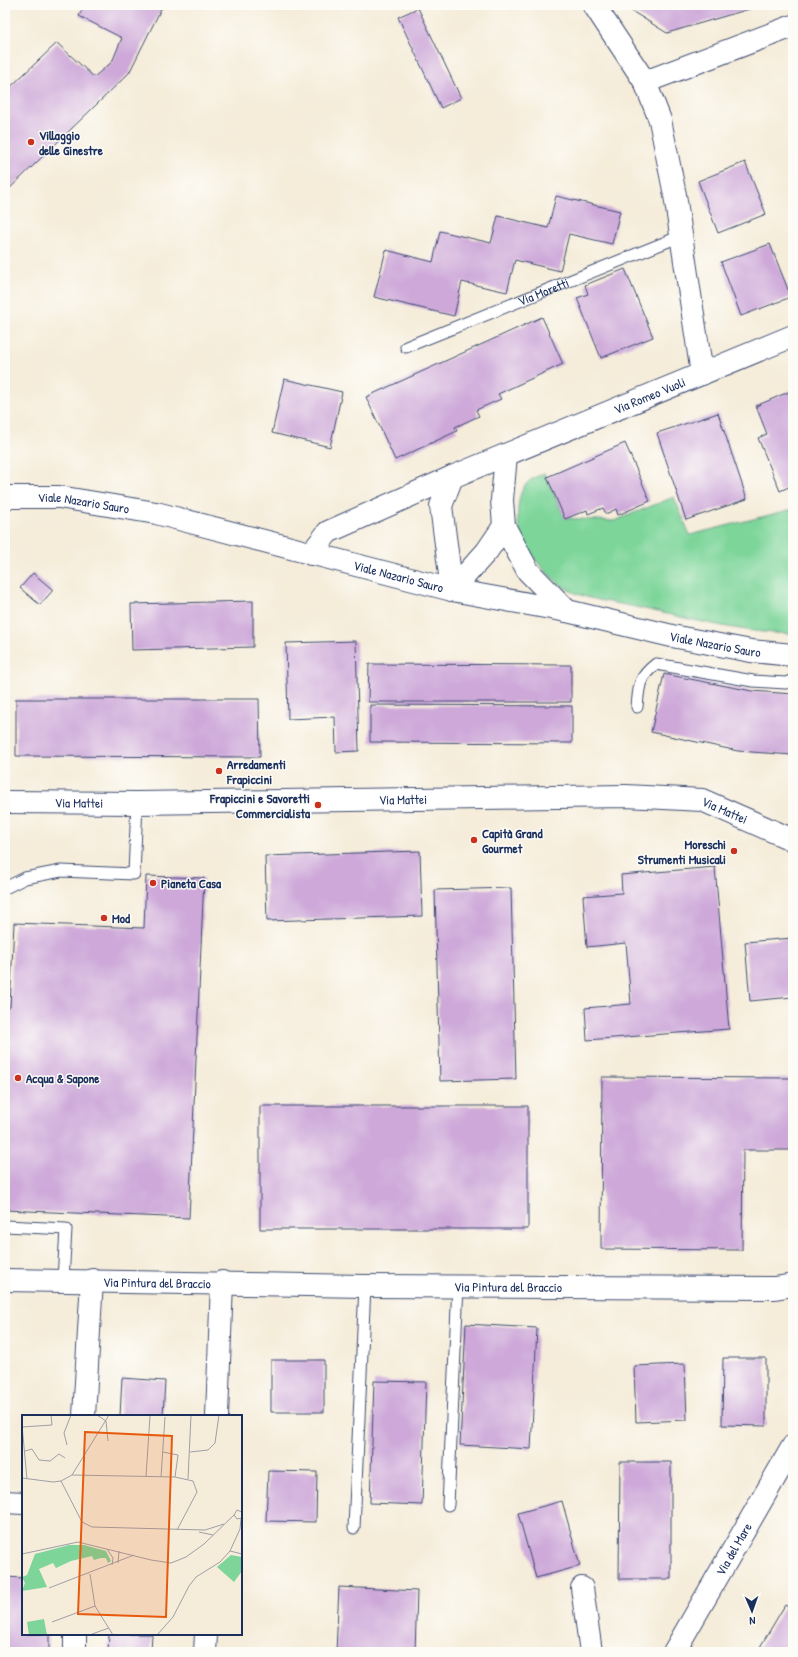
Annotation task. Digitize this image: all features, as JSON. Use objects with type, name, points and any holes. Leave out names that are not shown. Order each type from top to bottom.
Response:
[{"type":"street","points":[[594,5],[645,82],[660,120],[681,236],[702,374]]},
{"type":"street","points":[[645,82],[793,26]]},
{"type":"street","name":"Via Romeo Vuoli","points":[[311,554],[328,532],[452,477],[793,336]]},
{"type":"street","points":[[506,455],[502,500],[504,526],[528,571],[567,611]]},
{"type":"street","points":[[452,477],[441,506],[452,590]]},
{"type":"street","name":"Viale Nazario Sauro","points":[[5,497],[59,497],[156,513],[452,590],[567,611],[672,636],[751,651],[793,655]]},
{"type":"street","points":[[452,590],[487,551],[504,526]]},
{"type":"street","name":"Via Mattei","points":[[5,802],[137,803],[626,796],[702,800],[793,840]]},
{"type":"street","name":"Via Pintura del Braccio","points":[[5,1280],[222,1282],[365,1286],[458,1285],[767,1288],[793,1285]]},
{"type":"street","name":"Via Pintura del Braccio","points":[[84,1415],[92,1280]]},
{"type":"street","name":"Via Pintura del Braccio","points":[[217,1415],[222,1282]]},
{"type":"street","name":"Via del Mare","points":[[674,1652],[793,1446]]},
{"type":"street","points":[[5,1502],[22,1503]]},
{"type":"street","points":[[582,1588],[591,1652]]},
{"type":"street","points":[[75,1635],[75,1652]]},
{"type":"street","points":[[205,1652],[206,1635]]},
{"type":"lane","name":"Via Moretti","points":[[406,347],[681,236]]},
{"type":"lane","points":[[637,707],[639,685],[644,674],[656,664],[753,681],[786,682],[793,680]]},
{"type":"lane","points":[[5,888],[25,878],[62,871],[134,874],[137,803]]},
{"type":"lane","points":[[5,1226],[66,1229],[63,1280]]},
{"type":"lane","points":[[448,1505],[458,1285]]},
{"type":"lane","points":[[354,1528],[365,1286]]},
{"type":"green space","points":[[544,473],[565,518],[614,521],[674,497],[690,535],[793,509],[793,634],[754,631],[716,625],[632,606],[592,599],[574,593],[559,584],[543,569],[529,551],[520,531],[518,522],[518,506],[522,490],[530,481]]},
{"type":"building","name":"Villaggio delle Ginestre","points":[[84,5],[163,5],[129,73],[5,193],[5,92],[57,43],[94,77],[112,62],[122,38],[79,16]]},
{"type":"building","points":[[622,5],[763,5],[667,33]]},
{"type":"building","points":[[418,8],[461,98],[441,108],[398,17]]},
{"type":"building","points":[[745,162],[766,214],[718,233],[698,181]]},
{"type":"building","points":[[556,196],[620,211],[612,244],[569,234],[560,271],[515,260],[507,292],[462,282],[454,316],[374,297],[386,250],[433,262],[440,231],[491,243],[498,216],[548,228]]},
{"type":"building","points":[[770,244],[791,297],[741,316],[721,262]]},
{"type":"building","points":[[625,269],[653,337],[601,358],[577,298],[588,294],[585,285]]},
{"type":"building","points":[[542,317],[563,364],[498,394],[501,399],[476,410],[479,416],[455,427],[457,431],[395,460],[366,397]]},
{"type":"building","points":[[284,379],[342,392],[330,447],[272,433]]},
{"type":"building","points":[[793,390],[793,485],[780,491],[758,438],[767,434],[756,406]]},
{"type":"building","points":[[718,413],[747,499],[686,520],[657,433]]},
{"type":"building","points":[[625,443],[650,501],[618,515],[616,509],[606,514],[603,508],[588,514],[587,510],[565,519],[547,477]]},
{"type":"building","points":[[33,573],[53,590],[40,605],[20,588]]},
{"type":"building","points":[[253,601],[253,647],[132,650],[131,604]]},
{"type":"building","points":[[356,641],[359,751],[336,752],[335,717],[288,719],[286,643]]},
{"type":"building","points":[[369,664],[571,665],[571,702],[368,702]]},
{"type":"building","points":[[664,674],[752,691],[793,694],[793,755],[738,751],[651,732]]},
{"type":"building","points":[[16,699],[259,699],[260,757],[16,756]]},
{"type":"building","points":[[370,705],[572,706],[572,743],[370,742]]},
{"type":"building","points":[[420,851],[422,916],[267,921],[265,856]]},
{"type":"building","points":[[715,867],[729,1029],[587,1040],[585,1008],[631,1004],[626,943],[587,947],[583,896],[622,893],[621,875]]},
{"type":"building","points":[[146,876],[204,878],[189,1218],[5,1210],[5,1007],[10,1007],[14,923],[144,928]]},
{"type":"building","points":[[511,888],[516,1079],[440,1081],[435,890]]},
{"type":"building","points":[[793,938],[793,997],[750,1001],[745,942]]},
{"type":"building","points":[[602,1077],[793,1078],[793,1150],[743,1150],[742,1250],[601,1249]]},
{"type":"building","points":[[260,1106],[528,1106],[528,1229],[260,1229]]},
{"type":"building","points":[[466,1324],[537,1328],[531,1449],[460,1445]]},
{"type":"building","points":[[723,1358],[766,1358],[766,1426],[722,1425]]},
{"type":"building","points":[[271,1360],[324,1360],[324,1412],[271,1412]]},
{"type":"building","points":[[685,1364],[687,1420],[636,1422],[634,1366]]},
{"type":"building","points":[[122,1378],[165,1381],[163,1415],[120,1415]]},
{"type":"building","points":[[374,1381],[426,1382],[422,1505],[370,1503]]},
{"type":"building","points":[[620,1462],[671,1462],[671,1579],[619,1579]]},
{"type":"building","points":[[268,1471],[317,1472],[316,1522],[266,1521]]},
{"type":"building","points":[[562,1501],[580,1566],[536,1578],[518,1513]]},
{"type":"building","points":[[5,1577],[22,1578],[22,1635],[49,1635],[49,1652],[5,1652]]},
{"type":"building","points":[[339,1587],[417,1591],[415,1652],[336,1652]]},
{"type":"building","points":[[785,1605],[793,1610],[793,1652],[757,1652]]},
{"type":"building","points":[[109,1635],[152,1635],[151,1652],[108,1652]]},
{"type":"place","name":"Villaggio delle Ginestre","points":[[31,142]]},
{"type":"place","name":"Arredamenti Frapiccini","points":[[219,771]]},
{"type":"place","name":"Frapiccini e Savoretti Commercialista","points":[[318,805]]},
{"type":"place","name":"Capità Grand Gourmet","points":[[474,840]]},
{"type":"place","name":"Moreschi Strumenti Musicali","points":[[734,851]]},
{"type":"place","name":"Pianeta Casa","points":[[153,883]]},
{"type":"place","name":"Mod","points":[[104,918]]},
{"type":"place","name":"Acqua & Sapone","points":[[18,1078]]}]
